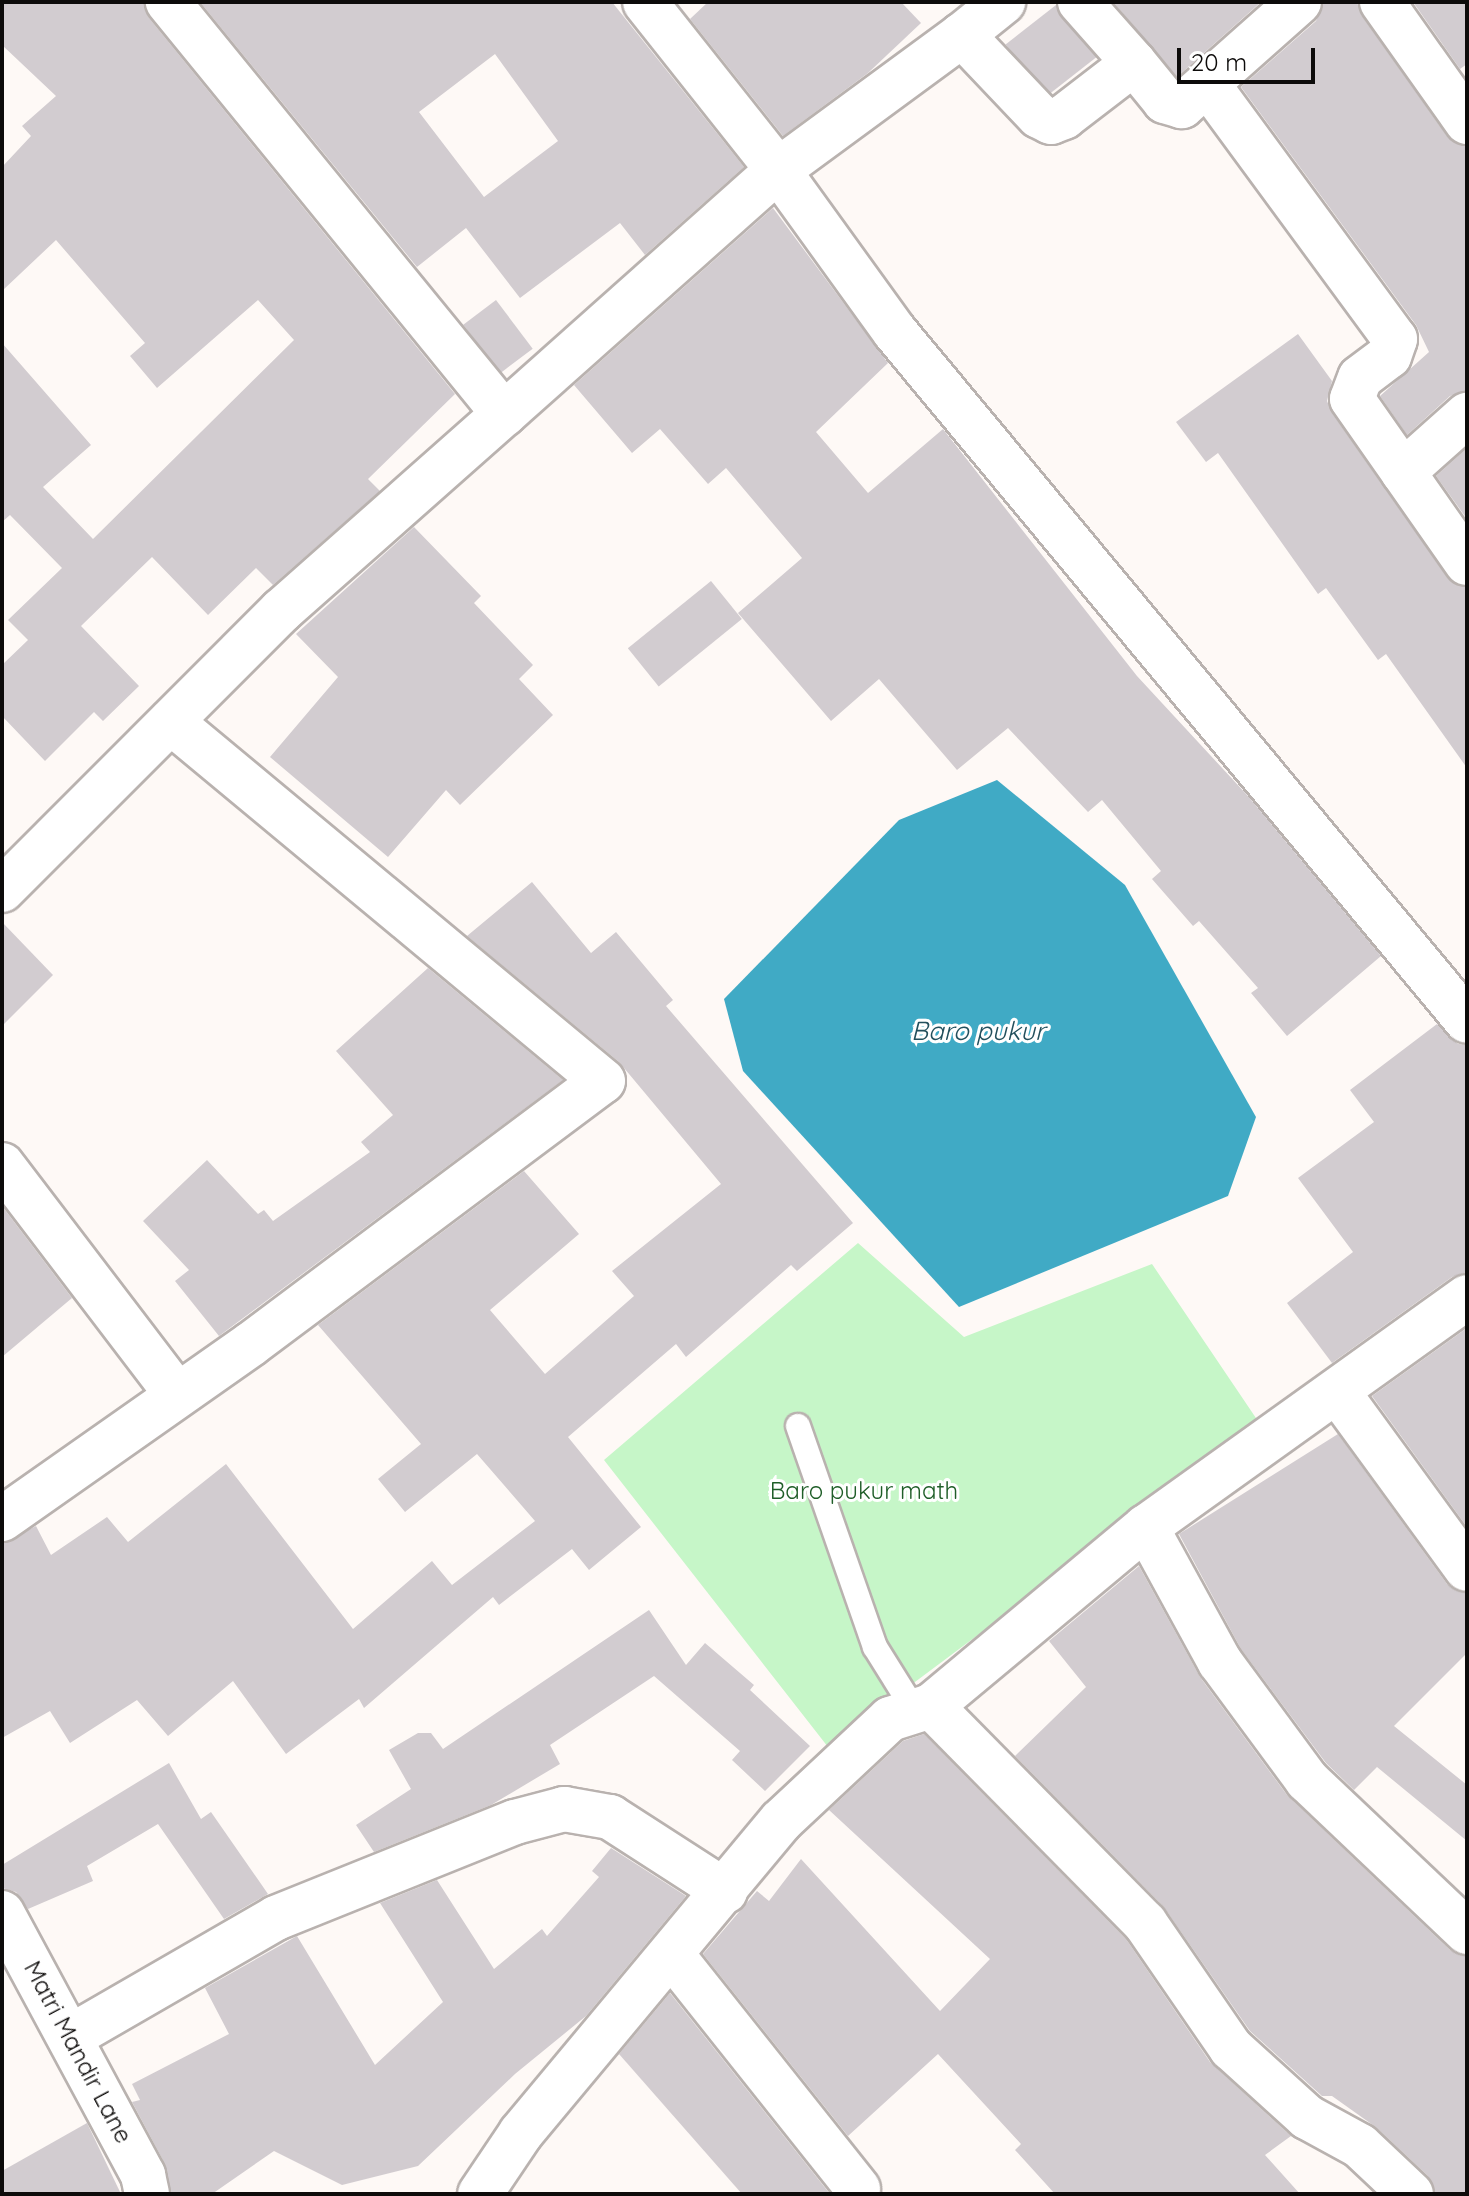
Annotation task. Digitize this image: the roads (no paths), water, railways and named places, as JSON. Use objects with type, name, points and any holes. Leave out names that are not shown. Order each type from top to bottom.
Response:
[{"type":"street","points":[[168,2],[504,414]]},
{"type":"street","points":[[645,2],[778,170],[895,332],[1467,1021]]},
{"type":"street","points":[[2,890],[281,611],[778,170],[1003,2]]},
{"type":"street","points":[[1080,2],[1173,105],[1182,106],[1209,86],[1299,2]]},
{"type":"street","points":[[1382,2],[1467,122]]},
{"type":"street","points":[[962,35],[1039,116],[1051,122],[1134,63]]},
{"type":"street","points":[[1209,86],[1395,339],[1389,356],[1360,378],[1352,399],[1467,563]]},
{"type":"street","points":[[1403,472],[1467,415]]},
{"type":"street","points":[[2,1519],[177,1395],[603,1081],[171,722]]},
{"type":"street","points":[[2,1165],[177,1395]]},
{"type":"street","points":[[480,2194],[521,2133],[781,1821],[890,1719],[923,1709],[1146,1527],[1467,1297]]},
{"type":"street","points":[[1337,1391],[1467,1569]]},
{"type":"street","points":[[1146,1527],[1220,1662],[1307,1780],[1467,1932]]},
{"type":"street","points":[[923,1709],[1145,1923],[1231,2048],[1307,2117],[1360,2146],[1411,2194]]},
{"type":"street","points":[[70,2037],[276,1918],[515,1822],[564,1809],[610,1817],[725,1891]]},
{"type":"street","name":"Matri Mandir Lane","points":[[2,1913],[143,2175],[147,2194]]},
{"type":"street","points":[[672,1955],[858,2189]]},
{"type":"lane","points":[[798,1426],[875,1647],[923,1709]]},
{"type":"water","name":"Baro pukur","points":[[997,780],[1125,885],[1256,1117],[1228,1196],[959,1307],[743,1071],[724,999],[899,820]]},
{"type":"park label","name":"Baro pukur math","points":[[864,1491]]}]
